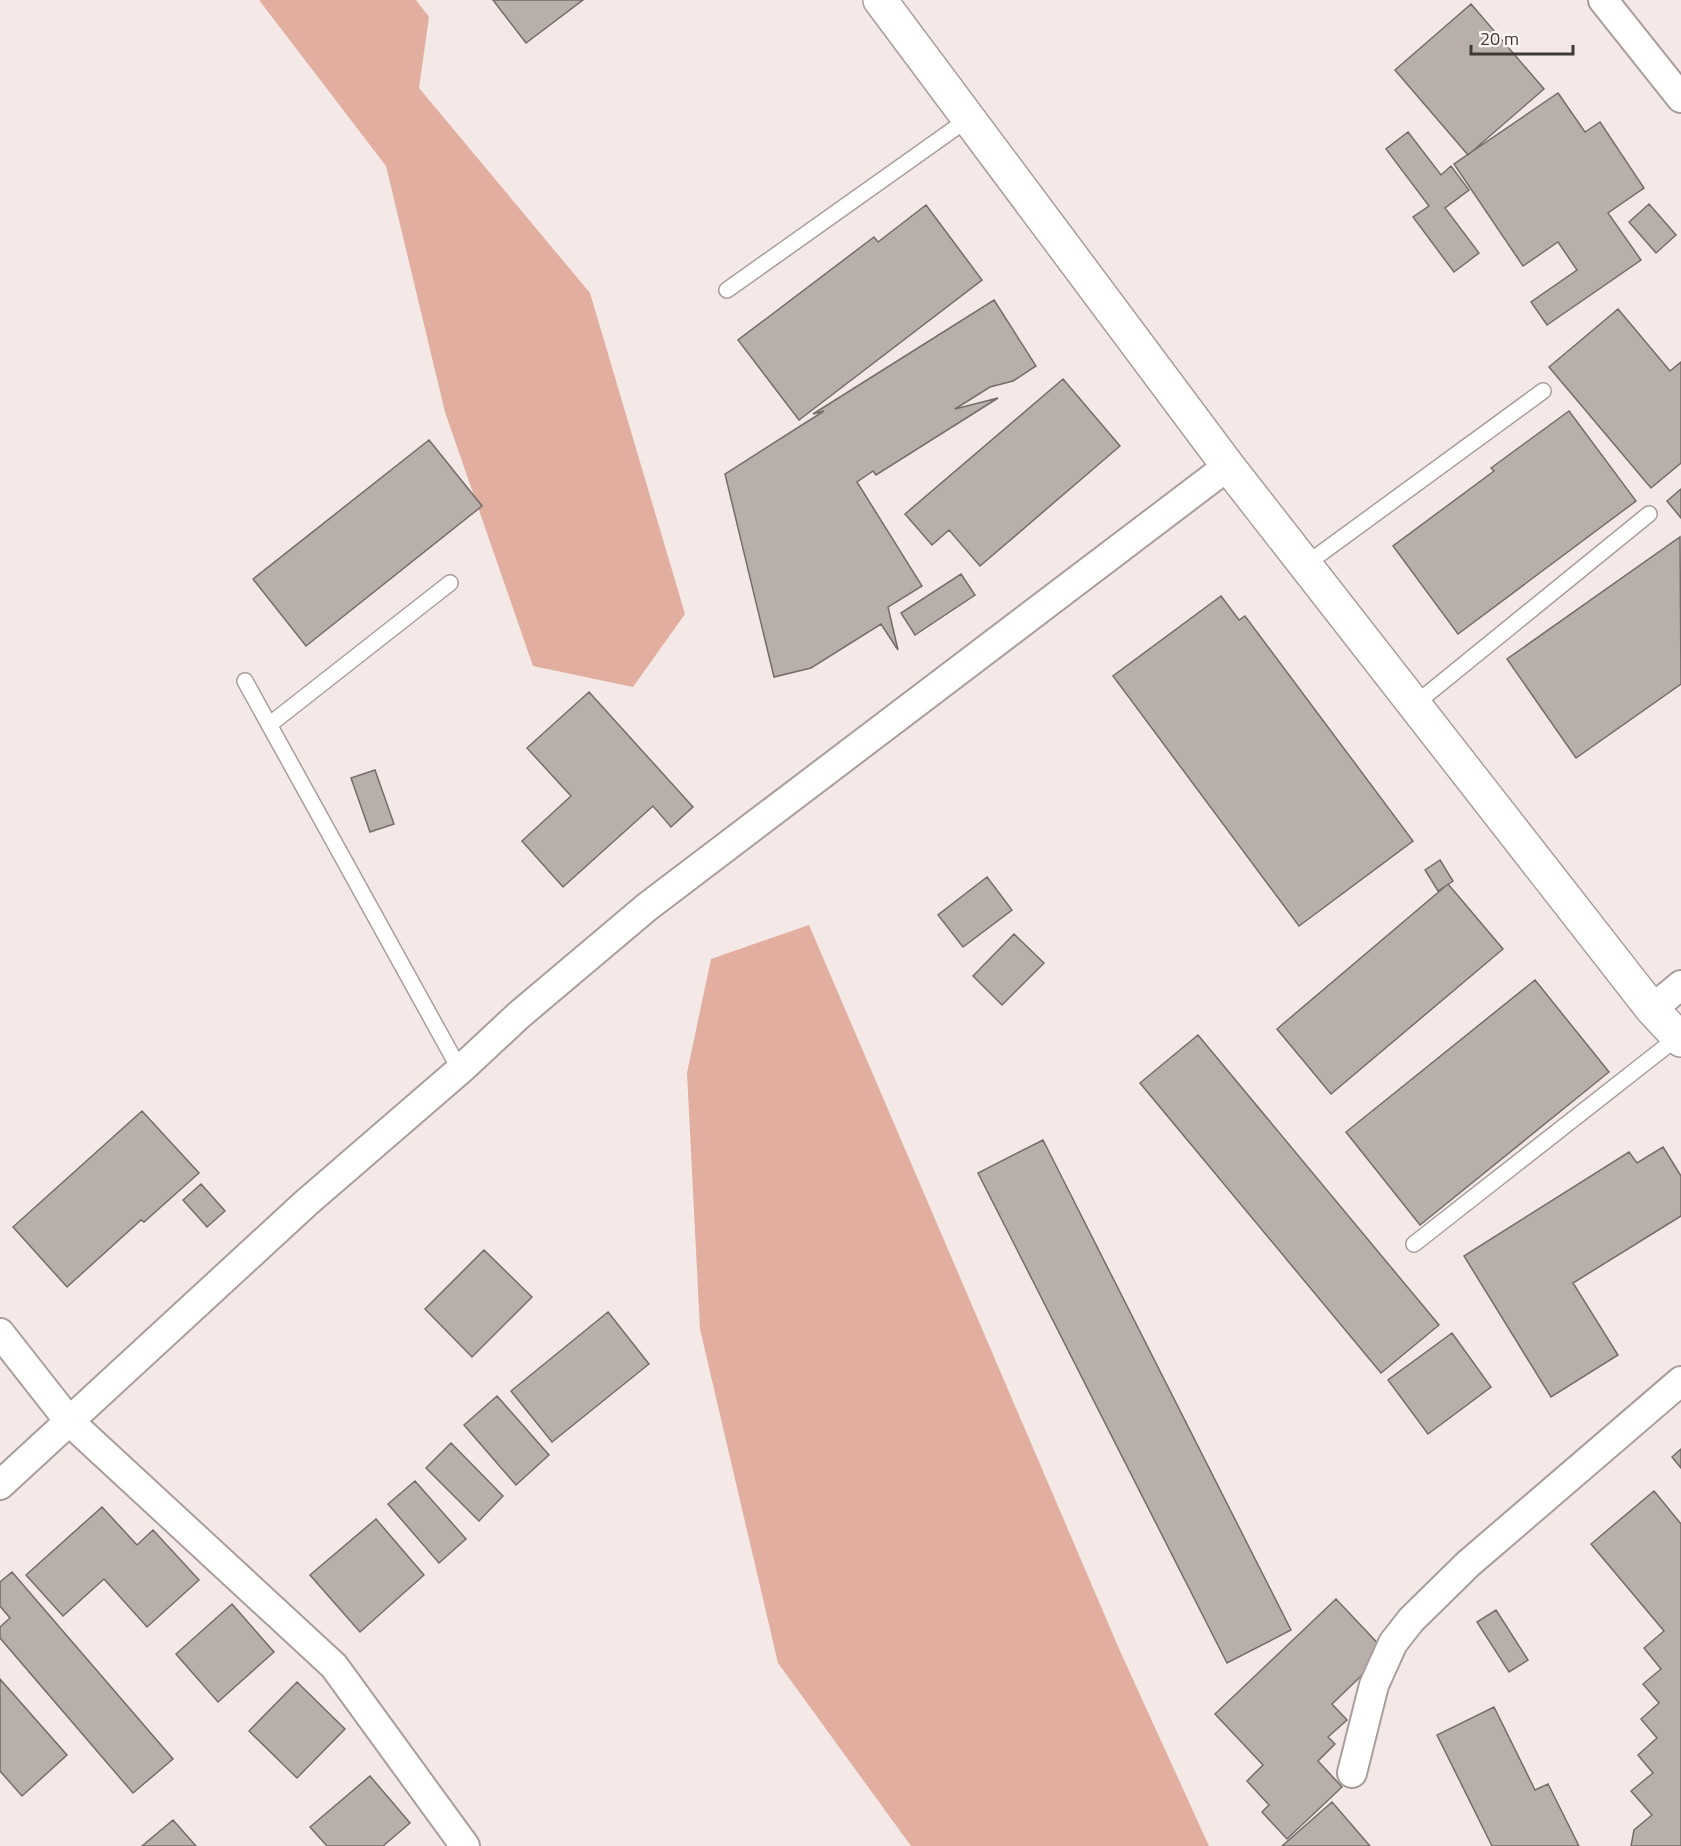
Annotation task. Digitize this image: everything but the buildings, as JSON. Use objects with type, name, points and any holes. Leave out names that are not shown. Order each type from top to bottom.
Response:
[{"type":"street","points":[[880,0],[1228,466],[1652,1009],[1680,1038]]},
{"type":"street","points":[[1603,0],[1681,98]]},
{"type":"street","points":[[0,1485],[306,1203],[460,1070],[519,1015],[647,907],[1228,466]]},
{"type":"street","points":[[1652,1009],[1681,985]]},
{"type":"street","points":[[0,1333],[69,1421],[334,1666],[465,1846]]},
{"type":"street","points":[[1352,1773],[1374,1685],[1393,1644],[1411,1620],[1468,1564],[1681,1381]]},
{"type":"lane","points":[[727,290],[968,118]]},
{"type":"lane","points":[[1305,565],[1543,391]]},
{"type":"lane","points":[[1414,705],[1649,514]]},
{"type":"lane","points":[[269,725],[450,583]]},
{"type":"lane","points":[[245,681],[460,1070]]},
{"type":"lane","points":[[1414,1244],[1680,1038]]},
{"type":"shaded area","points":[[259,0],[416,0],[429,17],[419,88],[590,293],[685,614],[633,687],[533,666],[445,412],[386,166]]},
{"type":"shaded area","points":[[809,925],[1120,1651],[1209,1846],[911,1846],[778,1663],[700,1329],[687,1073],[711,959]]}]
